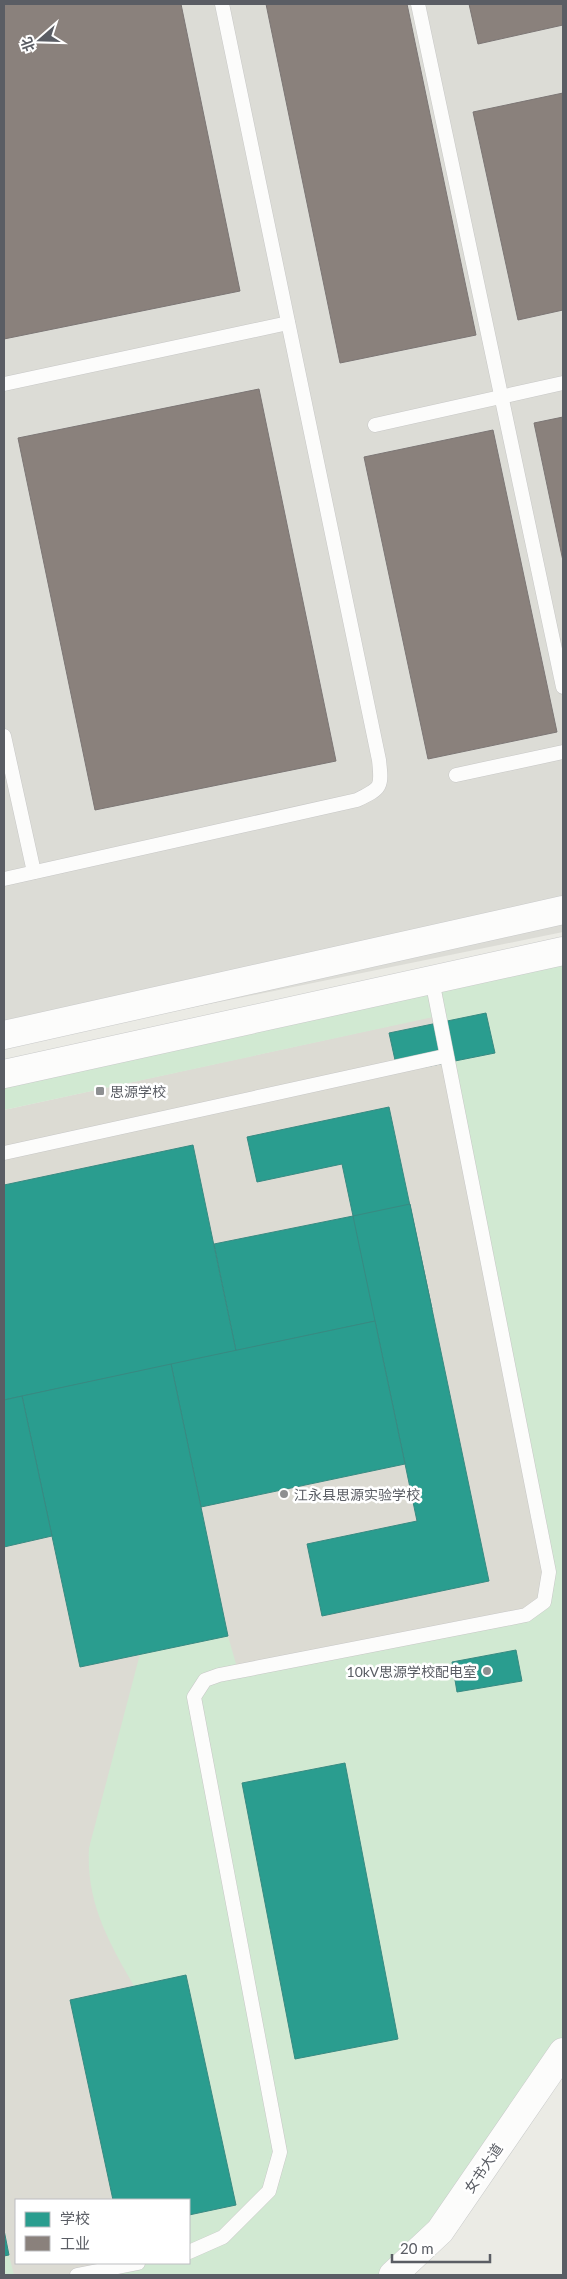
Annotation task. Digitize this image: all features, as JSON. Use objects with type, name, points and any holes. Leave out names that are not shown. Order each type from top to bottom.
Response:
[{"type":"main road","points":[[4,1035],[563,910]]},
{"type":"main road","points":[[4,1074],[563,951]]},
{"type":"main road","points":[[97,1014],[106,1052]]},
{"type":"main road","name":"女书大道","points":[[393,2275],[440,2231],[563,2052]]},
{"type":"lane","points":[[4,879],[357,800],[377,791],[381,783],[379,760],[222,4]]},
{"type":"lane","points":[[418,4],[563,687]]},
{"type":"lane","points":[[4,384],[288,323]]},
{"type":"lane","points":[[375,425],[563,383]]},
{"type":"lane","points":[[4,736],[34,872]]},
{"type":"lane","points":[[456,775],[563,752]]},
{"type":"lane","points":[[190,2252],[223,2237],[268,2191],[280,2152],[194,1697],[205,1680],[219,1675],[526,1615],[544,1602],[549,1572],[432,980]]},
{"type":"lane","points":[[4,1153],[446,1056]]},
{"type":"lane","points":[[77,2275],[133,2264]]},
{"type":"shaded area","points":[[4,4],[563,4],[563,932],[4,1046]]},
{"type":"shaded area","name":"江永县思源实验学校","points":[[563,988],[563,1877],[223,2275],[4,2275],[4,1110]]},
{"type":"green space","points":[[563,951],[563,2052],[393,2275],[77,2275],[124,2264],[190,2264],[190,2215],[235,2205],[186,1975],[134,1986],[108,1937],[95,1904],[89,1868],[89,1848],[140,1654],[228,1636],[238,1671],[526,1615],[544,1602],[549,1572],[438,1016],[4,1110],[4,1074]]},
{"type":"green space","points":[[9,2255],[14,2275],[4,2275],[4,2256]]},
{"type":"building: 学校","points":[[486,1013],[495,1053],[425,1067],[410,1057],[395,1060],[389,1033]]},
{"type":"building: 学校","points":[[389,1107],[432,1309],[236,1351],[214,1244],[353,1216],[342,1164],[257,1182],[247,1137]]},
{"type":"building: 学校","points":[[193,1145],[236,1351],[4,1400],[4,1185]]},
{"type":"building: 学校","points":[[410,1204],[489,1581],[322,1616],[307,1544],[417,1521],[353,1216]]},
{"type":"building: 学校","points":[[375,1321],[405,1464],[201,1507],[171,1364]]},
{"type":"building: 学校","points":[[171,1364],[228,1636],[80,1667],[22,1396]]},
{"type":"building: 学校","points":[[22,1396],[52,1536],[4,1547],[4,1400]]},
{"type":"building: 学校","name":"10kV思源学校配电室","points":[[516,1650],[522,1681],[457,1692],[452,1662]]},
{"type":"building: 学校","points":[[345,1763],[398,2039],[295,2059],[242,1783]]},
{"type":"building: 学校","points":[[186,1975],[236,2205],[190,2215],[190,2199],[113,2199],[70,2000]]},
{"type":"building: 学校","points":[[4,2230],[9,2255],[4,2256]]},
{"type":"building: 工业","points":[[4,4],[181,4],[240,291],[4,339]]},
{"type":"building: 工业","points":[[266,4],[407,4],[476,335],[340,363]]},
{"type":"building: 工业","points":[[469,4],[563,4],[563,25],[478,44]]},
{"type":"building: 工业","points":[[563,93],[563,310],[518,320],[473,112]]},
{"type":"building: 工业","points":[[259,389],[336,761],[95,810],[18,438]]},
{"type":"building: 工业","points":[[563,417],[563,561],[534,423]]},
{"type":"building: 工业","points":[[493,430],[557,732],[428,759],[364,457]]},
{"type":"place","name":"思源学校","points":[[100,1091]]},
{"type":"place","name":"江永县思源实验学校","points":[[284,1494]]},
{"type":"place","name":"10kV思源学校配电室","points":[[487,1671]]}]
